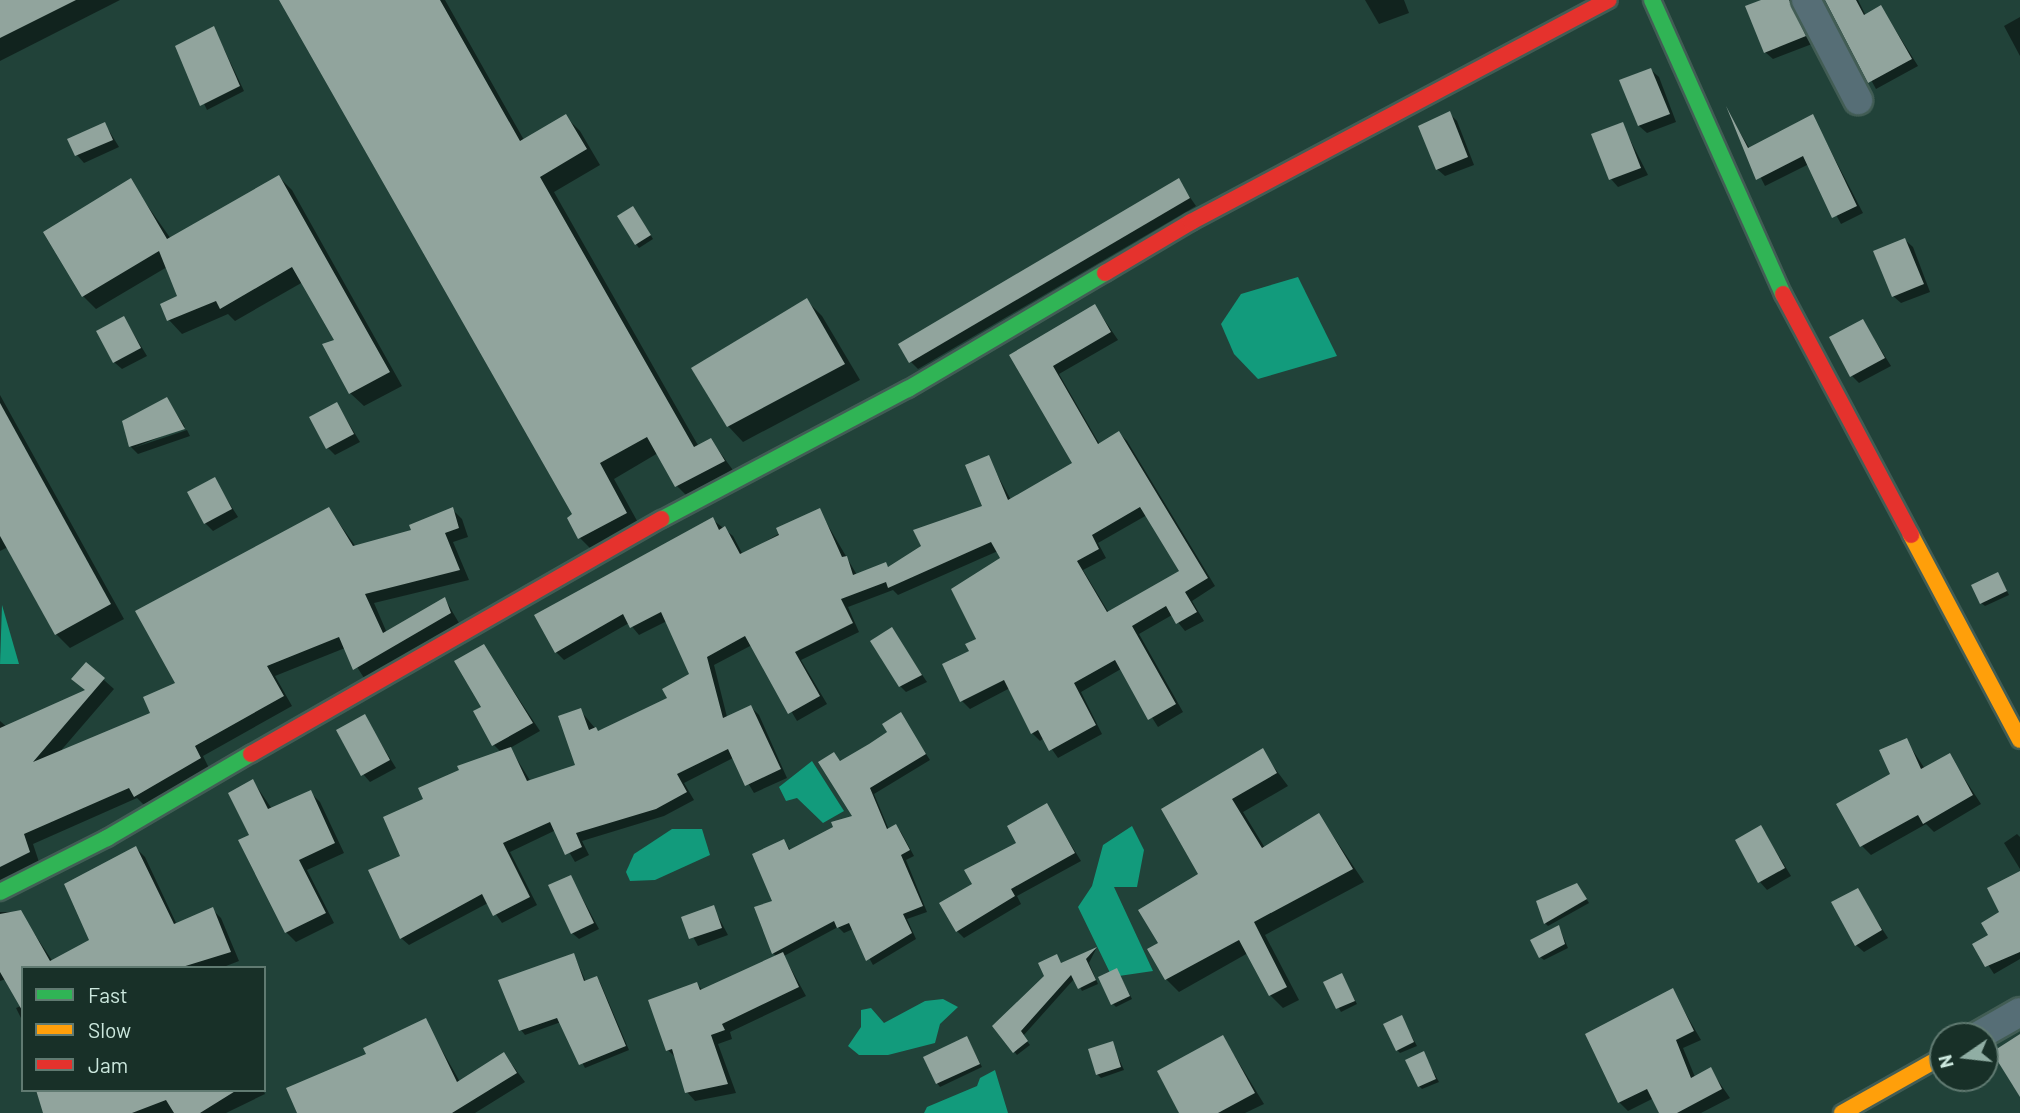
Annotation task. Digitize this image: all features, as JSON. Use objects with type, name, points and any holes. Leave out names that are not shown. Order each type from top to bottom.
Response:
[{"type":"street","points":[[0,892],[107,838],[596,554],[908,389],[1191,222],[1609,0]]},
{"type":"street","points":[[1652,0],[1790,310],[2020,740]]},
{"type":"street","points":[[1806,0],[1858,100]]},
{"type":"street","points":[[1999,1024],[2020,1012]]},
{"type":"street","points":[[1842,1113],[1929,1064]]},
{"type":"shaded area","points":[[1298,277],[1337,356],[1258,379],[1234,354],[1221,324],[1241,294]]},
{"type":"shaded area","points":[[2,605],[19,664],[0,664]]},
{"type":"shaded area","points":[[812,761],[844,811],[823,823],[797,798],[786,801],[779,787]]},
{"type":"shaded area","points":[[1132,826],[1144,850],[1137,887],[1114,887],[1153,971],[1112,977],[1078,907],[1092,886],[1103,845]]},
{"type":"shaded area","points":[[672,829],[702,829],[710,855],[655,880],[630,881],[626,872],[634,854]]},
{"type":"shaded area","points":[[943,999],[958,1007],[940,1024],[935,1043],[888,1055],[859,1055],[848,1046],[861,1027],[861,1010],[871,1008],[884,1023],[925,1001]]},
{"type":"shaded area","points":[[995,1070],[1008,1113],[924,1113],[927,1107],[977,1086],[980,1078]]},
{"type":"building","points":[[0,0],[76,0],[0,38]]},
{"type":"building","points":[[279,0],[440,0],[520,141],[566,114],[587,149],[540,177],[694,447],[711,438],[725,461],[675,487],[647,437],[600,463],[627,513],[578,539],[567,518],[572,514]]},
{"type":"building","points":[[1761,0],[1789,0],[1806,36],[1764,53],[1745,6]]},
{"type":"building","points":[[1825,0],[1856,0],[1864,15],[1881,5],[1912,59],[1868,83]]},
{"type":"building","points":[[214,26],[240,86],[200,106],[175,46]]},
{"type":"building","points":[[1651,68],[1670,114],[1638,126],[1619,80]]},
{"type":"building","points":[[1726,106],[1748,148],[1813,114],[1857,206],[1832,218],[1803,156],[1756,180]]},
{"type":"building","points":[[1450,111],[1468,157],[1436,170],[1418,126]]},
{"type":"building","points":[[105,122],[113,140],[75,156],[67,139]]},
{"type":"building","points":[[1623,122],[1641,168],[1609,180],[1591,134]]},
{"type":"building","points":[[279,175],[390,372],[349,394],[322,344],[334,340],[292,267],[220,309],[216,301],[167,321],[160,304],[177,296],[159,251],[82,297],[43,232],[131,178],[167,239]]},
{"type":"building","points":[[1179,178],[1190,198],[909,363],[898,344]]},
{"type":"building","points":[[633,206],[651,235],[635,245],[617,216]]},
{"type":"building","points":[[1905,238],[1924,284],[1892,297],[1873,251]]},
{"type":"building","points":[[807,298],[845,364],[727,427],[691,368]]},
{"type":"building","points":[[1095,304],[1111,332],[1053,366],[1098,444],[1119,431],[1208,578],[1185,592],[1197,612],[1176,624],[1166,606],[1132,626],[1176,704],[1148,720],[1115,660],[1074,683],[1096,725],[1049,751],[1038,730],[1031,734],[1004,680],[960,702],[942,664],[969,651],[965,644],[976,639],[951,589],[1000,558],[991,542],[888,588],[886,582],[841,599],[853,623],[795,652],[820,696],[788,714],[745,636],[707,657],[723,718],[751,705],[781,769],[745,786],[728,749],[677,774],[687,792],[656,809],[576,833],[582,847],[565,855],[550,822],[503,843],[530,897],[493,916],[482,894],[400,939],[368,870],[400,856],[383,817],[423,799],[418,788],[459,770],[457,766],[511,747],[527,781],[575,765],[558,716],[581,708],[589,730],[596,727],[598,731],[667,698],[662,689],[689,674],[661,612],[630,628],[623,614],[555,653],[534,615],[713,517],[719,530],[725,526],[740,554],[779,535],[776,528],[820,508],[842,557],[847,556],[853,575],[886,562],[888,567],[921,546],[913,530],[982,506],[965,465],[989,455],[1008,500],[1072,463],[1009,355]],"holes":[[[1140,507],[1179,571],[1107,612],[1077,561],[1099,549],[1092,535]]]},
{"type":"building","points":[[124,316],[141,348],[113,363],[96,331]]},
{"type":"building","points":[[1863,319],[1885,358],[1850,377],[1829,337]]},
{"type":"building","points":[[167,397],[185,429],[129,447],[122,421]]},
{"type":"building","points":[[337,402],[354,434],[326,449],[309,417]]},
{"type":"building","points":[[0,403],[111,604],[55,635],[0,536]]},
{"type":"building","points":[[215,477],[232,509],[204,524],[187,492]]},
{"type":"building","points":[[329,507],[353,546],[411,530],[409,525],[453,507],[459,528],[445,533],[460,570],[365,594],[383,633],[445,597],[451,613],[353,670],[339,637],[267,666],[284,696],[195,746],[201,758],[134,797],[129,788],[24,834],[30,852],[0,867],[0,728],[85,690],[71,679],[86,662],[105,678],[33,762],[150,713],[143,697],[175,683],[135,611]]},
{"type":"building","points":[[1998,572],[2007,591],[1980,604],[1971,585]]},
{"type":"building","points":[[892,627],[922,675],[899,687],[870,641]]},
{"type":"building","points":[[484,644],[533,723],[492,746],[473,711],[481,707],[454,661]]},
{"type":"building","points":[[901,712],[926,754],[870,788],[887,829],[896,824],[910,850],[901,855],[923,906],[903,914],[912,933],[866,961],[849,923],[837,928],[834,921],[772,954],[754,907],[772,901],[752,854],[784,839],[789,850],[833,827],[831,822],[852,816],[818,762],[834,752],[840,761],[869,744],[887,732],[882,724]]},
{"type":"building","points":[[365,714],[390,760],[361,776],[336,730]]},
{"type":"building","points":[[1907,738],[1921,769],[1950,753],[1973,795],[1923,824],[1918,815],[1860,847],[1836,804],[1890,774],[1879,750]]},
{"type":"building","points":[[1263,748],[1277,773],[1232,799],[1262,848],[1319,813],[1353,869],[1254,922],[1287,987],[1269,996],[1239,940],[1165,980],[1147,949],[1158,943],[1138,910],[1198,874],[1161,809]]},
{"type":"building","points":[[253,779],[268,809],[311,790],[335,843],[299,860],[326,913],[285,933],[238,840],[249,835],[228,793]]},
{"type":"building","points":[[1047,803],[1075,853],[1011,889],[1015,896],[956,932],[939,903],[972,884],[964,870],[1016,843],[1007,826]]},
{"type":"building","points":[[1761,825],[1785,868],[1758,883],[1735,840]]},
{"type":"building","points":[[136,846],[174,924],[213,907],[231,952],[186,966],[21,966],[21,1009],[0,972],[0,914],[21,910],[50,961],[89,940],[64,884]]},
{"type":"building","points":[[2020,871],[2020,952],[1985,967],[1972,944],[1988,935],[1981,923],[1999,912],[1987,888]]},
{"type":"building","points":[[571,875],[594,923],[571,934],[548,885]]},
{"type":"building","points":[[1577,883],[1587,899],[1544,924],[1536,901]]},
{"type":"building","points":[[1858,888],[1882,930],[1855,946],[1831,902]]},
{"type":"building","points":[[714,905],[722,928],[689,939],[681,917]]},
{"type":"building","points":[[1559,925],[1565,944],[1539,958],[1530,940]]},
{"type":"building","points":[[1097,947],[1086,959],[1096,980],[1078,989],[1071,975],[1021,1031],[1028,1041],[1013,1053],[992,1026],[1044,976],[1038,963],[1057,954],[1061,963]]},
{"type":"building","points":[[783,952],[799,987],[722,1024],[725,1030],[711,1035],[728,1084],[685,1093],[672,1049],[666,1051],[648,1000],[697,982],[700,990]]},
{"type":"building","points":[[574,953],[584,981],[597,976],[626,1046],[579,1065],[557,1018],[519,1031],[498,980]]},
{"type":"building","points":[[1117,968],[1130,996],[1111,1005],[1098,977]]},
{"type":"building","points":[[1342,973],[1355,1001],[1336,1009],[1323,982]]},
{"type":"building","points":[[1673,988],[1694,1031],[1676,1040],[1691,1078],[1711,1067],[1722,1089],[1677,1113],[1659,1113],[1647,1089],[1618,1103],[1585,1034]]},
{"type":"building","points":[[1402,1015],[1414,1042],[1396,1051],[1383,1024]]},
{"type":"building","points":[[426,1018],[457,1082],[504,1052],[517,1073],[452,1113],[297,1113],[286,1088],[366,1054],[363,1048]]},
{"type":"building","points":[[2020,1034],[2020,1097],[1999,1063],[1999,1048]]},
{"type":"building","points":[[1223,1035],[1255,1093],[1218,1113],[1179,1113],[1157,1071]]},
{"type":"building","points":[[967,1036],[980,1064],[936,1084],[923,1057]]},
{"type":"building","points":[[1113,1041],[1121,1067],[1096,1075],[1088,1049]]},
{"type":"building","points":[[1424,1051],[1436,1079],[1418,1087],[1405,1060]]},
{"type":"building","points":[[37,1092],[234,1092],[200,1113],[174,1113],[166,1100],[132,1113],[43,1113]]},
{"type":"traffic: fast","points":[[1652,0],[1783,294]]},
{"type":"traffic: fast","points":[[662,519],[908,389],[1105,273]]},
{"type":"traffic: fast","points":[[0,892],[107,838],[251,754]]},
{"type":"traffic: slow","points":[[1911,535],[2020,740]]},
{"type":"traffic: slow","points":[[1842,1113],[1929,1064]]},
{"type":"traffic: jam","points":[[1105,273],[1191,222],[1609,0]]},
{"type":"traffic: jam","points":[[1783,294],[1911,535]]},
{"type":"traffic: jam","points":[[251,754],[662,519]]}]
